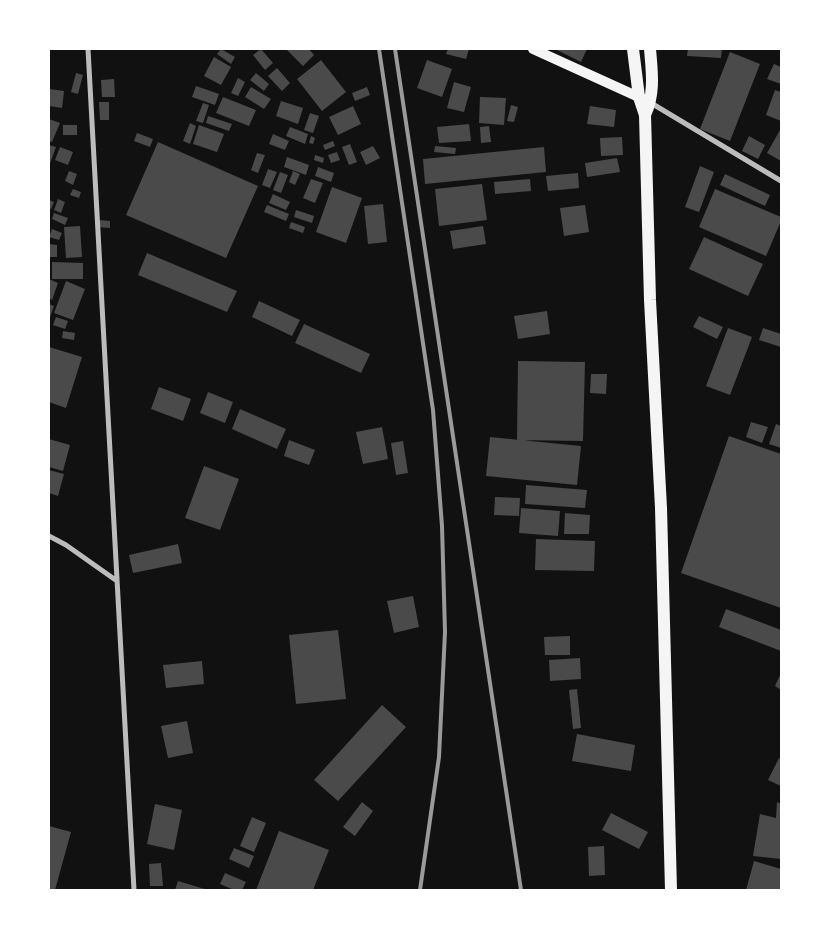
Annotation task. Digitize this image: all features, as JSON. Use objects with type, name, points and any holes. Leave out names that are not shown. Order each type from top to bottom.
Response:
[{"type":"highway","points":[[633,49],[639,97],[645,115],[650,300],[661,508],[671,890]]},
{"type":"highway","points":[[645,115],[651,103],[650,49]]},
{"type":"main road","points":[[533,49],[651,103]]},
{"type":"street","points":[[88,49],[134,890]]},
{"type":"street","points":[[651,103],[781,181]]},
{"type":"street","points":[[49,536],[66,545],[117,581]]},
{"type":"building","points":[[221,49],[235,57],[231,64],[217,54]]},
{"type":"building","points":[[261,49],[273,63],[265,70],[253,55]]},
{"type":"building","points":[[286,49],[309,49],[314,55],[303,66]]},
{"type":"building","points":[[448,49],[469,49],[466,59],[446,54]]},
{"type":"building","points":[[555,49],[587,49],[581,62]]},
{"type":"building","points":[[688,49],[722,49],[721,58],[687,56]]},
{"type":"building","points":[[730,52],[760,64],[730,141],[700,129]]},
{"type":"building","points":[[214,57],[231,67],[221,85],[204,76]]},
{"type":"building","points":[[321,60],[346,92],[322,111],[297,79]]},
{"type":"building","points":[[427,60],[452,69],[442,97],[417,88]]},
{"type":"building","points":[[774,64],[781,67],[781,84],[767,79]]},
{"type":"building","points":[[277,68],[290,83],[282,91],[268,76]]},
{"type":"building","points":[[76,73],[83,75],[78,94],[71,92]]},
{"type":"building","points":[[256,73],[269,84],[264,91],[250,80]]},
{"type":"building","points":[[238,78],[245,82],[238,96],[231,93]]},
{"type":"building","points":[[114,79],[115,97],[102,97],[101,80]]},
{"type":"building","points":[[454,82],[471,87],[464,112],[447,108]]},
{"type":"building","points":[[196,86],[219,94],[215,105],[192,97]]},
{"type":"building","points":[[251,87],[271,99],[264,109],[245,97]]},
{"type":"building","points":[[367,87],[370,95],[355,101],[352,93]]},
{"type":"building","points":[[49,89],[64,91],[62,108],[49,106]]},
{"type":"building","points":[[775,90],[781,92],[781,121],[766,115]]},
{"type":"building","points":[[223,97],[256,110],[249,126],[216,113]]},
{"type":"building","points":[[480,97],[506,98],[504,125],[479,123]]},
{"type":"building","points":[[281,101],[303,108],[298,124],[276,116]]},
{"type":"building","points":[[99,102],[109,102],[109,120],[100,120]]},
{"type":"building","points":[[203,103],[209,105],[203,123],[196,121]]},
{"type":"building","points":[[511,105],[518,107],[514,122],[507,121]]},
{"type":"building","points":[[353,106],[361,124],[338,135],[329,117]]},
{"type":"building","points":[[590,106],[616,110],[614,127],[587,124]]},
{"type":"building","points":[[310,113],[319,116],[313,133],[304,130]]},
{"type":"building","points":[[208,116],[232,124],[229,131],[206,123]]},
{"type":"building","points":[[49,119],[60,123],[52,142],[49,141]]},
{"type":"building","points":[[190,123],[196,126],[190,144],[183,141]]},
{"type":"building","points":[[469,124],[471,141],[439,143],[437,127]]},
{"type":"building","points":[[63,125],[77,125],[77,135],[63,135]]},
{"type":"building","points":[[199,125],[224,134],[217,152],[193,144]]},
{"type":"building","points":[[489,126],[491,142],[481,143],[480,127]]},
{"type":"building","points":[[290,127],[308,134],[305,144],[286,136]]},
{"type":"building","points":[[781,131],[781,161],[767,153]]},
{"type":"building","points":[[137,133],[153,139],[150,147],[134,141]]},
{"type":"building","points":[[273,134],[289,141],[285,150],[269,144]]},
{"type":"building","points":[[311,136],[315,138],[313,144],[309,143]]},
{"type":"building","points":[[749,136],[765,145],[758,159],[742,151]]},
{"type":"building","points":[[622,137],[623,155],[601,156],[600,138]]},
{"type":"building","points":[[333,141],[335,146],[325,150],[323,145]]},
{"type":"building","points":[[158,142],[258,186],[226,258],[126,215]]},
{"type":"building","points":[[350,144],[357,162],[349,165],[342,147]]},
{"type":"building","points":[[49,145],[56,147],[49,166]]},
{"type":"building","points":[[373,146],[380,158],[366,165],[360,152]]},
{"type":"building","points":[[435,146],[456,148],[455,154],[434,152]]},
{"type":"building","points":[[60,147],[73,152],[68,165],[55,160]]},
{"type":"building","points":[[544,147],[546,172],[425,184],[423,159]]},
{"type":"building","points":[[337,152],[340,160],[331,163],[328,155]]},
{"type":"building","points":[[257,153],[265,155],[258,173],[251,170]]},
{"type":"building","points":[[315,155],[324,158],[323,163],[314,160]]},
{"type":"building","points":[[287,157],[309,165],[306,175],[284,167]]},
{"type":"building","points":[[617,158],[620,172],[587,177],[585,163]]},
{"type":"building","points":[[700,166],[714,172],[699,212],[685,207]]},
{"type":"building","points":[[318,167],[334,173],[331,182],[315,176]]},
{"type":"building","points":[[268,169],[277,172],[270,188],[262,185]]},
{"type":"building","points":[[69,171],[77,174],[73,185],[65,181]]},
{"type":"building","points":[[293,171],[300,174],[295,185],[289,182]]},
{"type":"building","points":[[280,172],[288,175],[281,193],[273,190]]},
{"type":"building","points":[[578,173],[579,188],[548,191],[546,176]]},
{"type":"building","points":[[725,174],[770,195],[765,206],[720,185]]},
{"type":"building","points":[[311,179],[323,183],[315,203],[303,198]]},
{"type":"building","points":[[530,179],[531,191],[495,194],[494,182]]},
{"type":"building","points":[[482,184],[487,220],[439,226],[435,189]]},
{"type":"building","points":[[332,187],[362,198],[346,243],[316,232]]},
{"type":"building","points":[[73,189],[81,192],[79,198],[70,195]]},
{"type":"building","points":[[715,189],[781,217],[766,256],[699,227]]},
{"type":"building","points":[[273,194],[290,202],[286,210],[269,203]]},
{"type":"building","points":[[58,199],[65,202],[61,213],[54,210]]},
{"type":"building","points":[[49,200],[54,202],[51,209],[49,208]]},
{"type":"building","points":[[383,204],[387,242],[368,244],[364,206]]},
{"type":"building","points":[[267,205],[289,214],[286,221],[264,212]]},
{"type":"building","points":[[585,205],[589,232],[564,236],[560,208]]},
{"type":"building","points":[[296,210],[314,216],[312,223],[294,217]]},
{"type":"building","points":[[54,213],[68,218],[65,225],[52,219]]},
{"type":"building","points":[[99,220],[110,221],[110,228],[98,227]]},
{"type":"building","points":[[291,222],[305,227],[303,233],[289,228]]},
{"type":"building","points":[[80,226],[82,257],[66,258],[64,227]]},
{"type":"building","points":[[483,226],[486,244],[453,249],[450,231]]},
{"type":"building","points":[[52,229],[62,233],[59,240],[49,237]]},
{"type":"building","points":[[704,237],[763,264],[748,296],[689,269]]},
{"type":"building","points":[[49,244],[57,245],[57,257],[49,257]]},
{"type":"building","points":[[147,253],[237,291],[227,312],[138,275]]},
{"type":"building","points":[[52,262],[83,263],[83,279],[52,279]]},
{"type":"building","points":[[49,279],[58,283],[52,300],[49,298]]},
{"type":"building","points":[[66,281],[85,289],[73,320],[54,313]]},
{"type":"building","points":[[259,301],[300,320],[292,336],[252,317]]},
{"type":"building","points":[[49,304],[54,306],[49,320]]},
{"type":"building","points":[[547,311],[550,334],[518,339],[514,316]]},
{"type":"building","points":[[699,316],[723,327],[717,339],[693,327]]},
{"type":"building","points":[[56,317],[68,321],[65,329],[53,325]]},
{"type":"building","points":[[304,324],[370,354],[361,373],[295,343]]},
{"type":"building","points":[[728,328],[752,337],[730,395],[706,386]]},
{"type":"building","points":[[763,328],[781,334],[781,347],[759,340]]},
{"type":"building","points":[[63,331],[75,333],[74,340],[62,338]]},
{"type":"building","points":[[49,347],[82,357],[66,408],[49,402]]},
{"type":"building","points":[[518,361],[585,362],[583,441],[517,440]]},
{"type":"building","points":[[591,374],[607,374],[606,394],[590,393]]},
{"type":"building","points":[[159,387],[191,399],[183,421],[151,409]]},
{"type":"building","points":[[208,392],[233,402],[225,423],[200,413]]},
{"type":"building","points":[[240,409],[286,429],[277,449],[232,429]]},
{"type":"building","points":[[751,422],[768,427],[762,443],[746,437]]},
{"type":"building","points":[[776,424],[781,426],[781,448],[769,444]]},
{"type":"building","points":[[382,427],[388,459],[363,464],[356,432]]},
{"type":"building","points":[[729,436],[781,454],[781,608],[681,573]]},
{"type":"building","points":[[490,437],[581,446],[577,485],[486,476]]},
{"type":"building","points":[[49,439],[70,445],[63,471],[49,467]]},
{"type":"building","points":[[289,440],[315,450],[309,465],[284,456]]},
{"type":"building","points":[[403,441],[408,473],[396,475],[391,443]]},
{"type":"building","points":[[204,466],[239,479],[220,530],[185,518]]},
{"type":"building","points":[[49,470],[64,474],[58,496],[49,493]]},
{"type":"building","points":[[526,485],[587,490],[585,508],[525,504]]},
{"type":"building","points":[[495,497],[520,498],[519,516],[494,515]]},
{"type":"building","points":[[521,508],[560,511],[558,536],[519,533]]},
{"type":"building","points":[[565,513],[590,515],[589,534],[564,534]]},
{"type":"building","points":[[536,539],[595,541],[594,571],[535,570]]},
{"type":"building","points":[[178,544],[182,563],[133,573],[129,555]]},
{"type":"building","points":[[413,596],[419,627],[394,633],[387,601]]},
{"type":"building","points":[[726,609],[781,630],[781,651],[719,627]]},
{"type":"building","points":[[338,630],[346,699],[296,704],[289,635]]},
{"type":"building","points":[[570,636],[570,655],[545,655],[544,637]]},
{"type":"building","points":[[580,658],[581,679],[550,681],[549,660]]},
{"type":"building","points":[[202,661],[204,684],[166,688],[163,665]]},
{"type":"building","points":[[781,673],[781,690],[775,686]]},
{"type":"building","points":[[577,689],[581,728],[573,729],[569,690]]},
{"type":"building","points":[[382,705],[406,727],[338,801],[314,780]]},
{"type":"building","points":[[187,721],[193,753],[168,758],[161,726]]},
{"type":"building","points":[[577,734],[635,745],[631,771],[572,761]]},
{"type":"building","points":[[779,758],[781,760],[781,786],[768,780]]},
{"type":"building","points":[[362,802],[373,811],[355,836],[343,827]]},
{"type":"building","points":[[777,802],[781,804],[781,859],[753,856],[760,814],[776,818]]},
{"type":"building","points":[[155,804],[182,810],[174,850],[147,844]]},
{"type":"building","points":[[611,813],[648,832],[639,849],[602,830]]},
{"type":"building","points":[[252,817],[266,823],[254,852],[240,846]]},
{"type":"building","points":[[49,826],[71,832],[55,890],[49,890]]},
{"type":"building","points":[[279,831],[329,850],[313,890],[256,890]]},
{"type":"building","points":[[604,846],[605,875],[589,876],[588,847]]},
{"type":"building","points":[[234,848],[254,856],[249,868],[229,859]]},
{"type":"building","points":[[754,861],[781,869],[781,890],[746,890]]},
{"type":"building","points":[[161,863],[163,886],[150,886],[149,864]]},
{"type":"building","points":[[225,873],[246,882],[242,890],[234,890],[220,884]]},
{"type":"building","points":[[178,881],[208,890],[175,890]]},
{"type":"railway","points":[[379,49],[433,410],[442,526],[445,632],[439,757],[420,890]]},
{"type":"railway","points":[[395,49],[521,890]]}]
